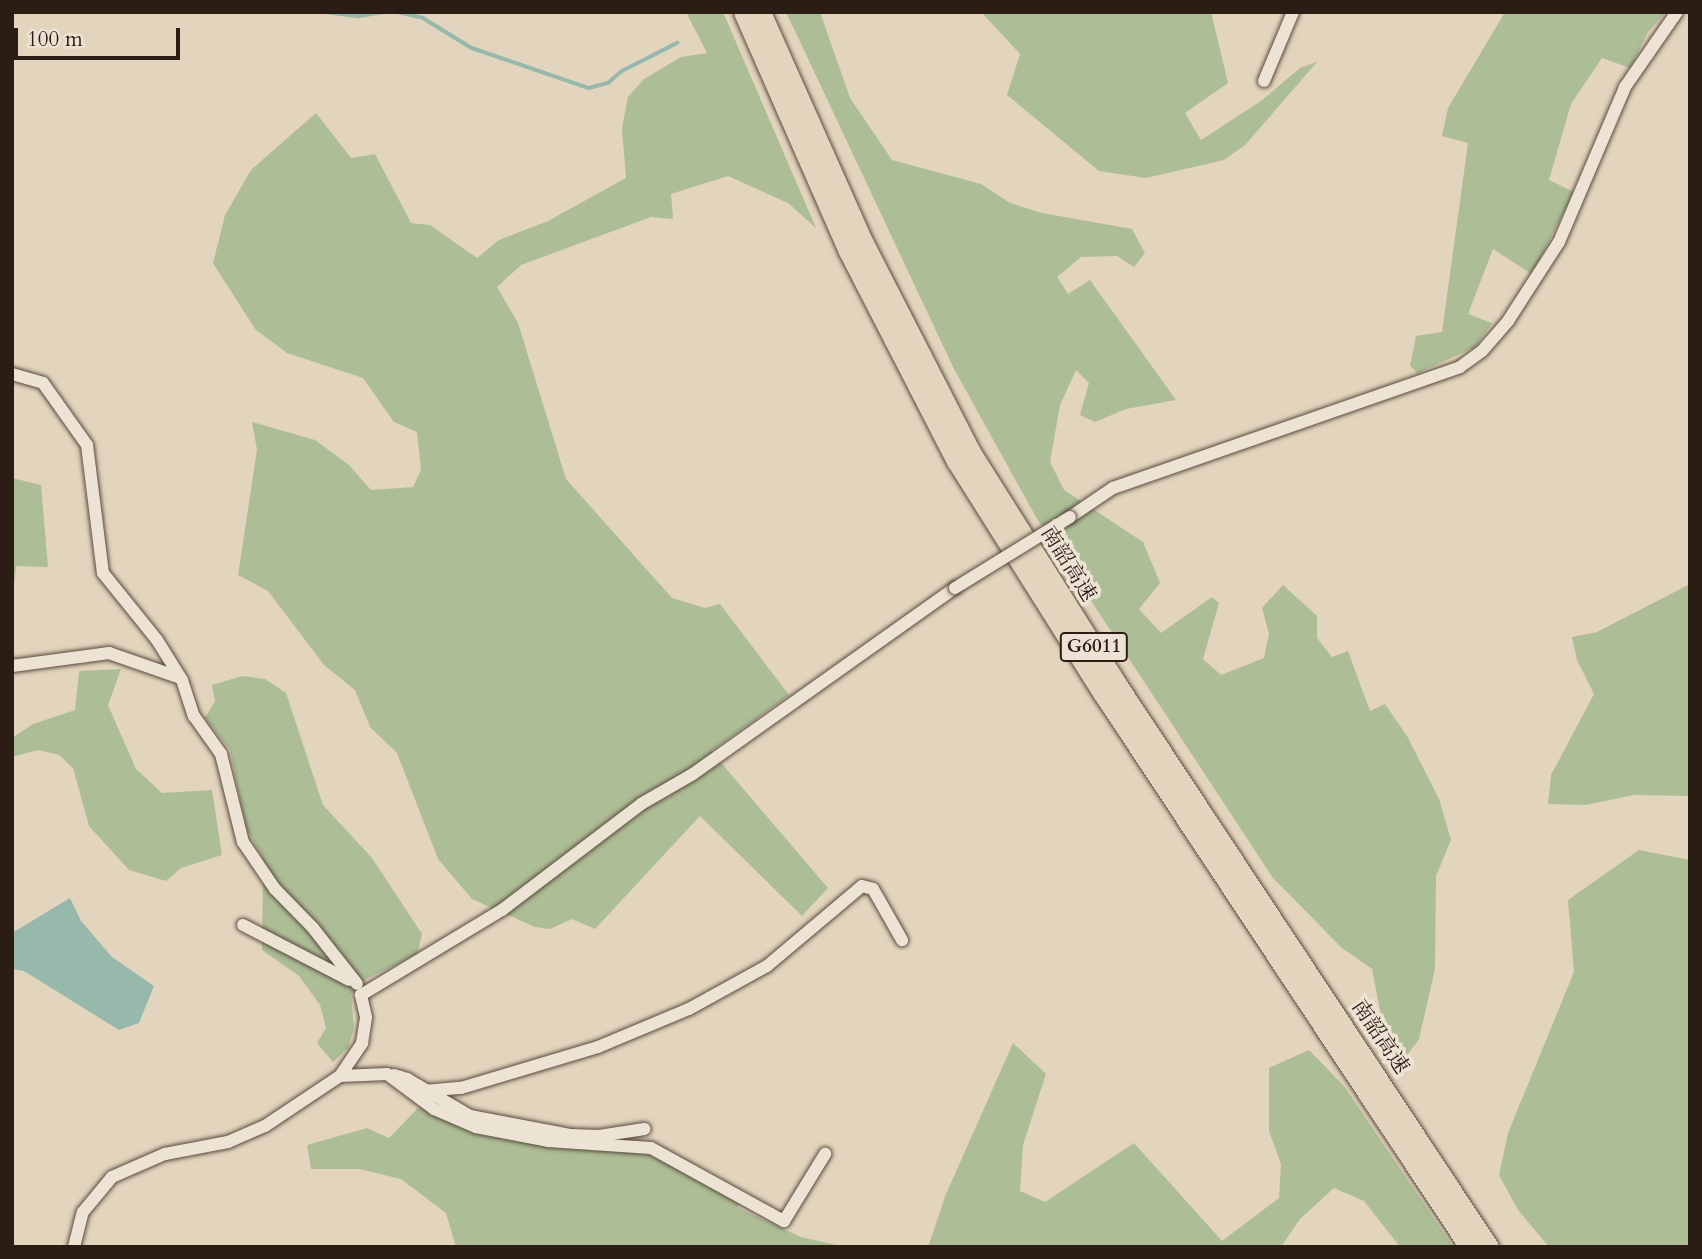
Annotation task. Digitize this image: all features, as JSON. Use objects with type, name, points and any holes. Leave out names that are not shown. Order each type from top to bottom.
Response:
[{"type":"highway","name":"南韶高速","points":[[743,12],[848,251],[956,461],[1103,694],[1469,1247]]},
{"type":"highway","name":"南韶高速","points":[[761,12],[864,243],[971,452],[1117,684],[1489,1247]]},
{"type":"street","points":[[1264,80],[1293,12]]},
{"type":"street","points":[[359,990],[502,909],[641,804],[693,774],[955,587],[1113,488],[1460,366],[1482,351],[1508,321],[1559,242],[1625,88],[1677,12]]},
{"type":"street","points":[[12,374],[43,383],[87,445],[103,573],[181,680],[194,716],[221,754],[243,842],[275,889],[313,928],[359,990],[366,1017],[362,1044],[340,1076],[265,1126],[228,1142],[165,1154],[112,1177],[83,1212],[74,1247]]},
{"type":"street","points":[[12,666],[109,653],[170,671],[181,680]]},
{"type":"street","points":[[424,1091],[461,1088],[598,1047],[690,1009],[767,966],[862,886],[873,889],[902,940]]},
{"type":"street","points":[[243,925],[359,990]]},
{"type":"street","points":[[340,1076],[387,1074],[407,1079],[470,1116],[571,1135],[599,1136],[644,1129]]},
{"type":"street","points":[[387,1074],[434,1109],[476,1128],[548,1141],[651,1148],[784,1221],[825,1154]]},
{"type":"shaded area","points":[[686,12],[723,12],[816,228],[788,203],[728,176],[671,194],[673,219],[651,217],[521,265],[497,287],[518,323],[566,479],[672,598],[705,608],[720,604],[789,695],[711,751],[828,888],[802,916],[700,816],[595,929],[572,919],[550,929],[535,927],[472,899],[438,859],[397,753],[370,727],[355,690],[324,665],[268,591],[238,575],[257,450],[252,422],[315,440],[349,465],[371,490],[413,487],[421,470],[417,432],[394,422],[363,378],[287,353],[255,329],[213,263],[225,215],[251,170],[316,113],[351,158],[375,154],[411,223],[430,225],[477,258],[499,240],[548,221],[626,178],[622,128],[628,97],[644,79],[681,57],[707,53]]},
{"type":"shaded area","points":[[786,12],[820,12],[850,98],[892,160],[981,184],[1010,203],[1042,213],[1132,229],[1145,253],[1134,267],[1117,256],[1081,257],[1057,277],[1068,294],[1090,280],[1176,400],[1126,409],[1095,422],[1080,415],[1089,383],[1076,370],[1060,405],[1050,462],[1064,490],[1143,542],[1160,583],[1139,609],[1161,633],[1212,597],[1219,603],[1203,659],[1221,675],[1264,658],[1269,634],[1262,608],[1283,585],[1317,616],[1317,638],[1332,657],[1348,651],[1370,711],[1385,704],[1407,736],[1439,799],[1451,840],[1436,876],[1435,969],[1419,1039],[1405,1058],[1382,1021],[1372,969],[1342,948],[1273,878],[1036,517],[954,369]]},
{"type":"shaded area","points":[[981,12],[1211,12],[1228,83],[1185,113],[1201,140],[1261,101],[1300,68],[1317,62],[1245,145],[1224,160],[1146,178],[1099,171],[1007,95],[1020,54]]},
{"type":"shaded area","points":[[1505,12],[1666,12],[1648,32],[1630,68],[1602,58],[1571,104],[1549,180],[1574,192],[1532,274],[1493,249],[1468,314],[1492,323],[1475,347],[1418,373],[1410,366],[1416,336],[1442,332],[1468,143],[1442,136],[1448,108]]},
{"type":"shaded area","points":[[12,478],[41,485],[48,567],[16,566],[12,604]]},
{"type":"shaded area","points":[[1690,584],[1690,796],[1634,795],[1585,805],[1548,804],[1551,775],[1594,694],[1577,660],[1572,637],[1597,632]]},
{"type":"shaded area","points":[[121,669],[108,705],[136,769],[162,793],[212,790],[222,855],[181,868],[166,881],[129,870],[89,826],[73,768],[59,755],[38,750],[12,757],[12,738],[33,724],[75,710],[79,671]]},
{"type":"shaded area","points":[[242,676],[265,679],[286,693],[323,805],[372,858],[422,934],[417,954],[366,979],[351,994],[354,1029],[348,1048],[333,1062],[317,1043],[326,1028],[320,1005],[299,976],[262,950],[263,858],[246,829],[230,750],[205,718],[215,701],[212,685]]},
{"type":"shaded area","points":[[1639,850],[1690,860],[1690,1247],[1549,1247],[1518,1210],[1499,1175],[1508,1133],[1574,972],[1568,900]]},
{"type":"shaded area","points":[[70,898],[81,921],[112,957],[154,986],[139,1023],[119,1030],[24,971],[12,969],[12,933]]},
{"type":"shaded area","points":[[1013,1043],[1046,1074],[1023,1145],[1020,1191],[1045,1202],[1134,1143],[1222,1241],[1279,1198],[1281,1164],[1269,1131],[1269,1068],[1309,1050],[1344,1086],[1453,1247],[1400,1247],[1364,1201],[1334,1188],[1300,1219],[1281,1247],[928,1247],[946,1194]]},
{"type":"shaded area","points":[[424,1102],[628,1143],[742,1199],[738,1208],[801,1237],[845,1247],[456,1247],[446,1213],[401,1179],[359,1169],[311,1169],[307,1145],[367,1128],[389,1138]]},
{"type":"waterway","points":[[325,12],[359,16],[385,12]]},
{"type":"waterway","points":[[398,12],[423,18],[472,48],[589,88],[608,83],[622,71],[677,43]]}]
